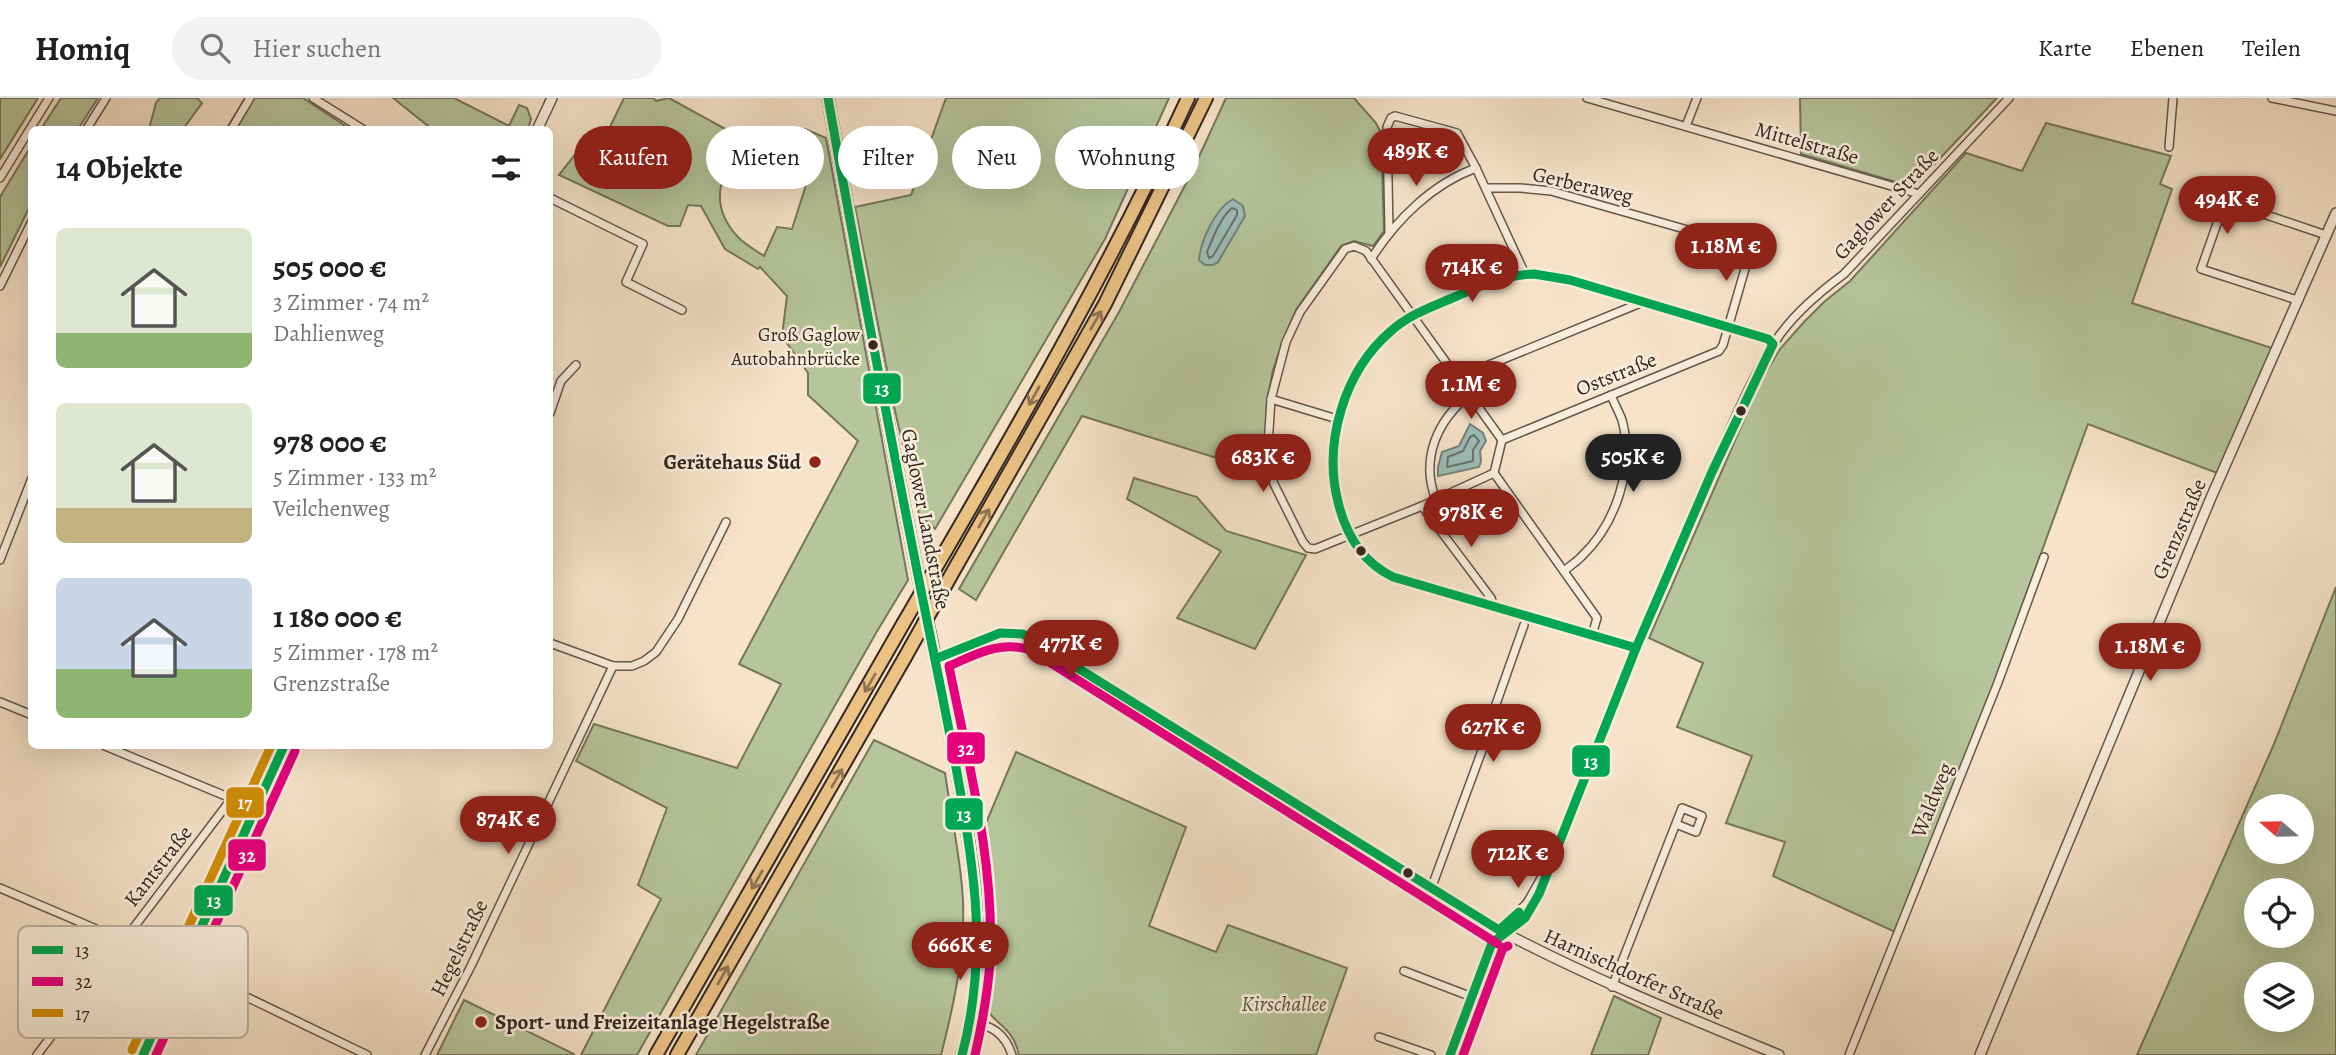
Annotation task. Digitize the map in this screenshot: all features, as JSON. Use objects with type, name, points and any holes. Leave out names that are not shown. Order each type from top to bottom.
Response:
[{"type":"highway","points":[[656,1055],[1088,300],[1188,98]]},
{"type":"highway","points":[[677,1055],[1105,304],[1206,98]]},
{"type":"main road","name":"Gaglower Landstraße","points":[[828,98],[879,380],[968,833],[978,932],[977,968],[970,1021],[962,1055]]},
{"type":"street","points":[[32,126],[49,98]]},
{"type":"street","points":[[88,126],[106,98]]},
{"type":"street","points":[[233,126],[250,98]]},
{"type":"street","points":[[313,98],[358,126]]},
{"type":"street","points":[[539,126],[552,98]]},
{"type":"street","name":"Mittelstraße","points":[[1587,98],[1919,194]]},
{"type":"street","points":[[1686,126],[1697,98]]},
{"type":"street","name":"Gaglower Straße","points":[[1499,934],[1527,903],[1548,867],[1637,648],[1740,410],[1773,344],[1816,295],[1844,274],[2009,98]]},
{"type":"street","points":[[2169,147],[2173,98]]},
{"type":"street","points":[[2272,98],[2336,110]]},
{"type":"street","points":[[1388,232],[1387,127],[1395,116],[1457,133],[1487,188],[1525,274]]},
{"type":"street","points":[[0,178],[28,132]]},
{"type":"street","points":[[1371,259],[1388,232],[1425,198],[1476,168]]},
{"type":"street","name":"Gerberaweg","points":[[1487,188],[1520,187],[1551,191],[1751,248]]},
{"type":"street","points":[[553,199],[643,244],[626,282],[682,310]]},
{"type":"street","points":[[2297,300],[2201,269],[2225,201],[2326,235]]},
{"type":"street","name":"Grenzstraße","points":[[1980,1055],[2105,749],[2336,213]]},
{"type":"street","points":[[0,286],[28,229]]},
{"type":"street","points":[[1494,473],[1422,506],[1315,549],[1308,548],[1303,542],[1274,484],[1267,461],[1271,399],[1286,342],[1300,312],[1345,249],[1354,246],[1366,251],[1502,440],[1494,473],[1597,618],[1592,635]]},
{"type":"street","name":"Oststraße","points":[[1502,440],[1723,348],[1751,248]]},
{"type":"street","points":[[1637,648],[1379,571],[1359,552],[1350,535],[1339,507],[1332,472],[1337,419],[1345,397],[1369,357],[1391,332],[1412,315],[1487,282],[1525,274],[1566,279],[1768,339],[1773,344]]},
{"type":"street","points":[[1457,378],[1643,302]]},
{"type":"street","points":[[553,404],[561,381],[576,365]]},
{"type":"street","points":[[1436,500],[1430,485],[1429,469],[1436,436],[1444,420],[1469,395]]},
{"type":"street","points":[[1564,571],[1591,547],[1608,523],[1623,479],[1626,446],[1622,420],[1611,395]]},
{"type":"street","points":[[1271,399],[1337,419]]},
{"type":"street","points":[[0,560],[28,488]]},
{"type":"street","points":[[1422,506],[1491,598],[1494,607]]},
{"type":"street","points":[[553,644],[613,666],[632,666],[644,661],[656,652],[678,619],[726,522]]},
{"type":"street","name":"Waldweg","points":[[1849,1055],[1997,685],[2044,557]]},
{"type":"street","points":[[1431,889],[1492,726],[1495,707],[1524,625]]},
{"type":"street","name":"Harnischdorfer Straße","points":[[935,659],[991,636],[1009,632],[1023,634],[1499,934],[1612,987],[1779,1055]]},
{"type":"street","name":"Hegelstraße","points":[[425,1055],[471,966],[613,666]]},
{"type":"street","points":[[0,702],[28,713]]},
{"type":"street","points":[[111,749],[257,809]]},
{"type":"street","points":[[204,926],[283,749]]},
{"type":"street","name":"Kantstraße","points":[[134,926],[232,799]]},
{"type":"street","points":[[1612,987],[1676,824]]},
{"type":"street","points":[[0,888],[90,926]]},
{"type":"street","points":[[1450,1055],[1499,934]]},
{"type":"street","points":[[1404,971],[1472,997]]},
{"type":"street","points":[[248,997],[367,1055]]},
{"type":"street","points":[[970,1021],[996,1030],[1004,1038],[1012,1055]]},
{"type":"street","points":[[1379,1037],[1431,1055]]},
{"type":"street","name":"Kantstraße","points":[[37,1055],[50,1038]]},
{"type":"street","points":[[143,1055],[151,1038]]},
{"type":"green space","points":[[0,98],[38,98],[0,159]]},
{"type":"green space","points":[[61,98],[98,98],[80,126],[43,126]]},
{"type":"green space","points":[[160,98],[197,98],[202,103],[185,126],[150,126]]},
{"type":"green space","points":[[245,98],[303,98],[345,126],[228,126]]},
{"type":"green space","points":[[393,98],[454,98],[509,126],[428,126]]},
{"type":"green space","points":[[624,98],[653,98],[656,101],[669,98],[720,126],[706,126],[706,189],[721,189],[720,203],[728,225],[740,239],[764,256],[777,227],[792,229],[805,189],[824,189],[824,137],[826,138],[908,580],[637,1055],[581,1055],[661,899],[638,885],[667,808],[576,761],[594,724],[737,768],[781,684],[739,664],[858,441],[808,395],[808,373],[782,336],[787,296],[760,267],[758,269],[725,249],[701,206],[688,205],[680,226],[668,226],[589,189],[692,189],[692,126],[610,126]]},
{"type":"green space","points":[[946,98],[1169,98],[1156,126],[1055,126],[1055,189],[1128,189],[1105,239],[935,529],[919,514],[895,411],[855,207],[911,195],[913,189],[938,189],[938,126],[936,126]]},
{"type":"green space","points":[[1226,98],[1354,98],[1376,123],[1381,133],[1384,231],[1373,246],[1354,241],[1341,246],[1296,310],[1273,370],[1267,401],[1265,458],[1239,465],[1082,416],[976,600],[959,589],[1119,312],[1183,189],[1199,189],[1199,157]]},
{"type":"green space","points":[[1800,98],[1997,98],[1913,187],[1801,154]]},
{"type":"green space","points":[[519,105],[527,108],[531,119],[529,126],[509,126]]},
{"type":"green space","points":[[2046,123],[2171,156],[2160,184],[2172,189],[2132,303],[2272,348],[2217,473],[2088,424],[1999,669],[2003,678],[1895,932],[1773,876],[1785,842],[1726,823],[1752,756],[1677,727],[1703,663],[1649,638],[1761,381],[1780,349],[1824,302],[1850,281],[1966,153],[2022,171]]},
{"type":"green space","points":[[28,151],[28,210],[0,267],[0,197]]},
{"type":"green space","points":[[574,156],[574,182],[559,175]]},
{"type":"green space","points":[[1134,478],[1197,497],[1226,531],[1306,555],[1255,649],[1177,618],[1221,551],[1127,499]]},
{"type":"green space","points":[[2336,587],[2336,1055],[2137,1055],[2244,812],[2244,864],[2314,864],[2314,794],[2252,794]]},
{"type":"green space","points":[[874,740],[945,773],[960,869],[963,921],[958,979],[941,1055],[696,1055]]},
{"type":"green space","name":"Kirschallee","points":[[1016,752],[1186,827],[1149,926],[1216,952],[1228,925],[1347,968],[1316,1055],[1019,1055],[1012,1037],[992,1016],[984,1002],[986,932],[978,842]]},
{"type":"green space","points":[[1614,996],[1661,1018],[1648,1055],[1591,1055]]},
{"type":"green space","name":"Sport- und Freizeitanlage Hegelstraße","points":[[464,1000],[574,1054],[574,1055],[437,1055]]},
{"type":"water","points":[[1233,199],[1243,206],[1245,216],[1218,262],[1205,265],[1199,260],[1206,235],[1220,210]]},
{"type":"water","points":[[1470,424],[1483,433],[1486,441],[1480,451],[1479,467],[1438,476],[1442,452],[1459,446]]},
{"type":"transit line","name":"13","points":[[828,98],[969,845],[977,949],[970,1019],[962,1055]]},
{"type":"transit line","name":"13","points":[[1534,274],[1570,280],[1768,339],[1773,344],[1712,472],[1636,648],[1393,577],[1372,564],[1357,546],[1346,526],[1338,502],[1333,456],[1341,409],[1361,366],[1375,347],[1398,325],[1422,311],[1494,281],[1534,274]]},
{"type":"transit line","name":"13","points":[[935,659],[1000,633],[1023,634],[1499,930],[1519,912]]},
{"type":"transit line","name":"32","points":[[975,1055],[990,961],[988,887],[979,812],[949,666],[978,653],[998,648],[1019,647],[1030,650],[1498,944]]},
{"type":"transit line","name":"13","points":[[1450,1055],[1492,943],[1525,918],[1539,894],[1636,648]]},
{"type":"transit line","name":"17","points":[[189,926],[270,749]]},
{"type":"transit line","name":"13","points":[[202,926],[283,749]]},
{"type":"transit line","name":"32","points":[[215,926],[295,751]]},
{"type":"transit line","name":"32","points":[[1463,1055],[1503,948],[1508,946]]},
{"type":"transit line","name":"17","points":[[132,1050],[137,1038]]},
{"type":"transit line","name":"13","points":[[143,1055],[151,1038]]},
{"type":"transit line","name":"32","points":[[156,1055],[164,1038]]},
{"type":"place","name":"Groß Gaglow Autobahnbrücke","points":[[873,345]]},
{"type":"place","name":"Gerätehaus Süd","points":[[815,462]]},
{"type":"place","name":"Sport- und Freizeitanlage Hegelstraße","points":[[481,1022]]}]
